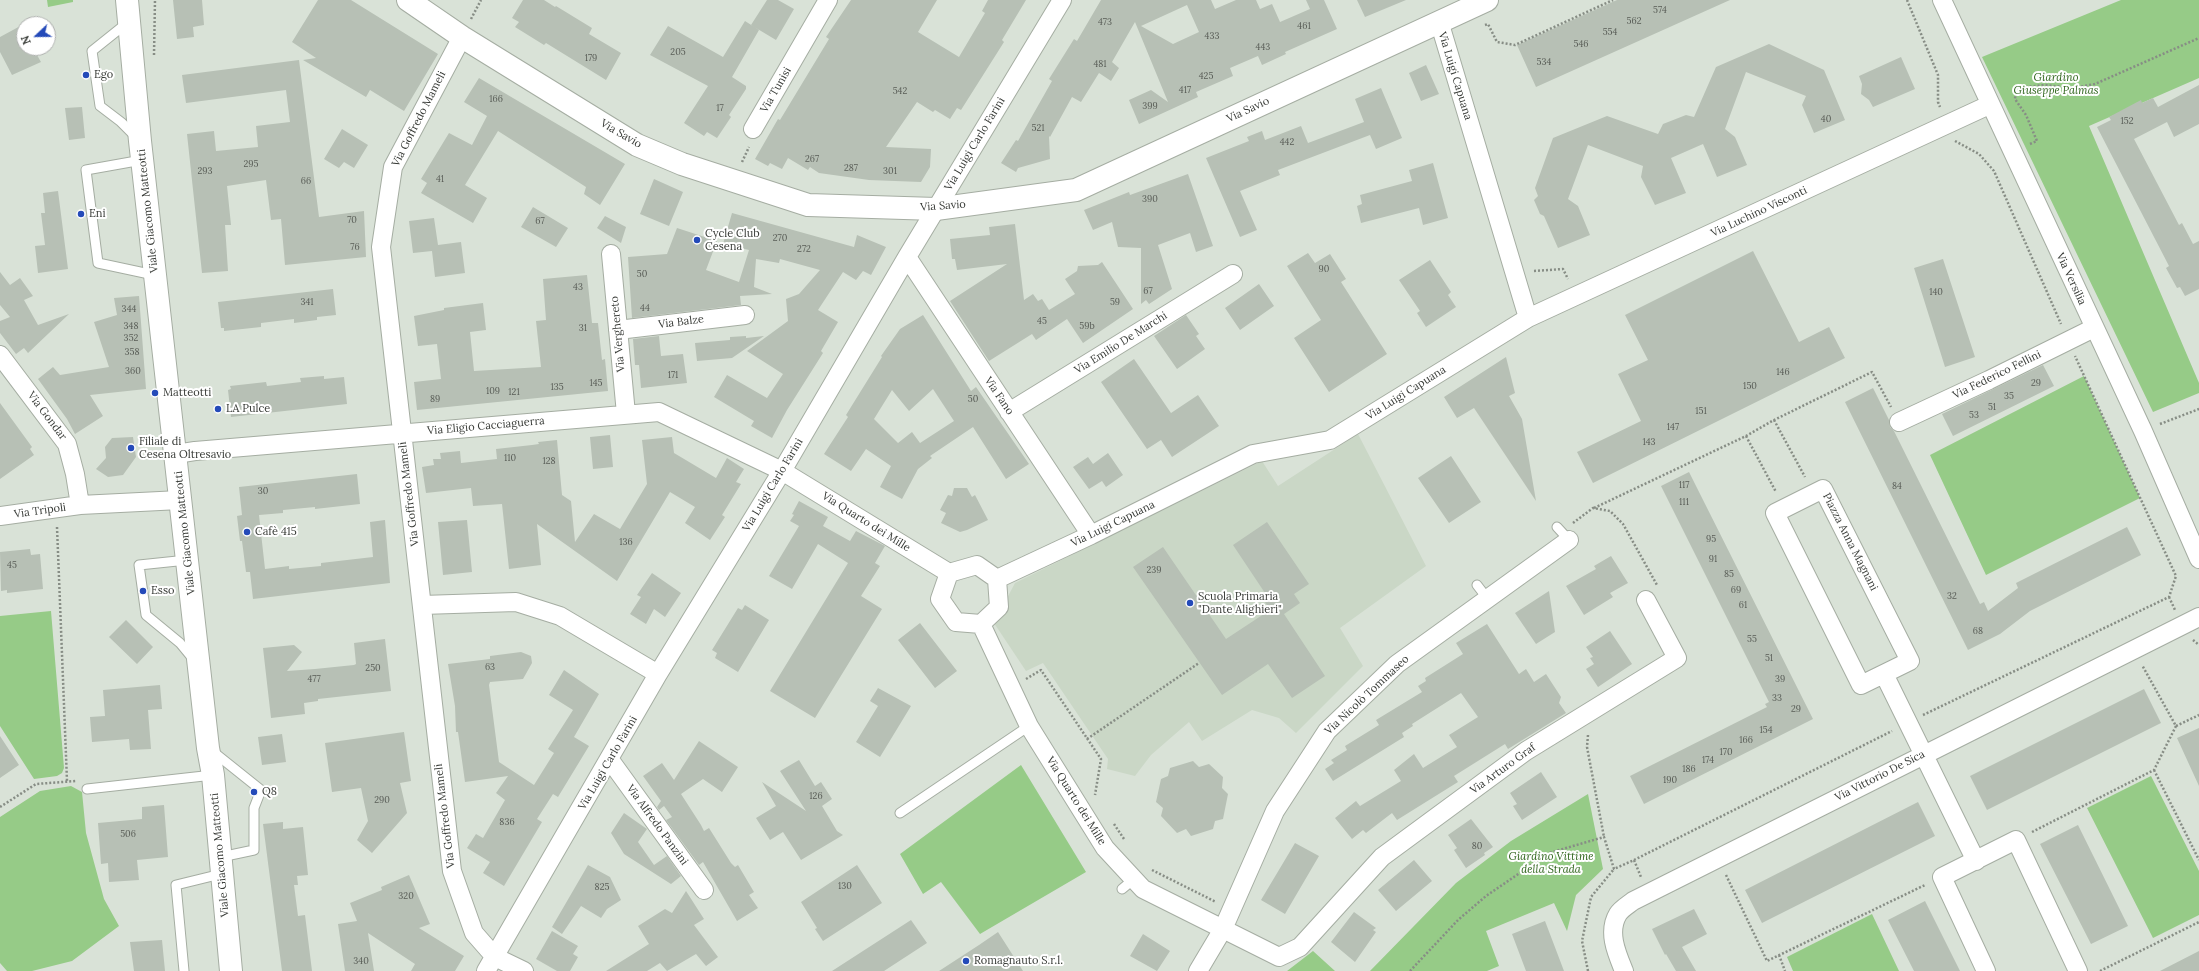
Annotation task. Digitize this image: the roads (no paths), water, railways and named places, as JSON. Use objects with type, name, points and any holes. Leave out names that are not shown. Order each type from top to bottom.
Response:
[{"type":"street","name":"Viale Giacomo Matteotti","points":[[127,0],[141,151],[208,748],[213,774],[220,866],[231,971]]},
{"type":"street","name":"Via Savio","points":[[408,0],[462,37],[637,145],[682,164],[730,181],[808,205],[936,208],[1076,190],[1439,21],[1488,0]]},
{"type":"street","name":"Via Tunisi","points":[[754,130],[828,0]]},
{"type":"street","name":"Via Luigi Carlo Farini","points":[[490,964],[610,760],[658,674],[782,471],[906,257],[1062,0]]},
{"type":"street","name":"Via Versilia","points":[[1942,0],[1989,105],[2143,431],[2199,558]]},
{"type":"street","name":"Via Luigi Capuana","points":[[997,579],[1091,535],[1253,454],[1330,440],[1528,318],[1439,21]]},
{"type":"street","name":"Via Goffredo Mameli","points":[[462,37],[393,167],[381,247],[452,871],[474,934],[490,964]]},
{"type":"street","name":"Via Luchino Visconti","points":[[1528,318],[1989,105]]},
{"type":"street","name":"Via Verghereto","points":[[611,254],[626,414]]},
{"type":"street","name":"Via Fano","points":[[906,257],[1091,535]]},
{"type":"street","name":"Via Emilio De Marchi","points":[[1009,412],[1233,274]]},
{"type":"street","name":"Via Balze","points":[[618,330],[745,315]]},
{"type":"street","name":"Via Federico Fellini","points":[[1899,422],[1989,380],[2094,328]]},
{"type":"street","name":"Via Gondar","points":[[0,354],[67,444],[75,474],[80,505]]},
{"type":"street","name":"Via Eligio Cacciaguerra","points":[[176,454],[195,451],[658,412],[782,471]]},
{"type":"street","name":"Via Quarto dei Mille","points":[[782,471],[949,574]]},
{"type":"street","name":"Piazza Anna Magnani","points":[[1823,489],[1910,661],[1884,674],[1861,685],[1775,513],[1823,489]]},
{"type":"street","points":[[80,505],[180,500]]},
{"type":"street","name":"Via Tripoli","points":[[0,516],[80,505]]},
{"type":"street","name":"Via Nicolò Tommaseo","points":[[1198,971],[1217,926],[1275,811],[1327,731],[1397,664],[1482,592],[1563,533]]},
{"type":"street","points":[[977,565],[997,579],[999,607],[981,624],[956,622],[940,598],[949,574],[977,565]]},
{"type":"street","name":"Via Arturo Graf","points":[[1300,947],[1382,857],[1526,751],[1677,658],[1646,600]]},
{"type":"street","points":[[422,605],[516,602],[560,616],[658,674]]},
{"type":"street","name":"Via Vittorio De Sica","points":[[1624,971],[1614,949],[1614,929],[1619,914],[1648,892],[1718,859],[1923,754],[2199,617]]},
{"type":"street","name":"Via Quarto dei Mille","points":[[981,624],[1029,726],[1128,884],[1143,889],[1279,957],[1300,947]]},
{"type":"street","points":[[1884,674],[1976,861]]},
{"type":"street","name":"Via Alfredo Panzini","points":[[610,760],[704,890]]},
{"type":"street","points":[[1986,971],[1942,877],[2016,840],[2078,971]]},
{"type":"street","points":[[490,964],[524,971]]},
{"type":"lane","points":[[128,22],[92,51],[100,106],[121,122],[141,151],[86,170],[98,263],[155,276]]},
{"type":"lane","points":[[187,560],[140,565],[146,615],[180,643],[199,667]]},
{"type":"lane","points":[[900,813],[1029,726]]},
{"type":"lane","points":[[184,971],[176,885],[254,850],[254,808],[261,790],[231,764],[208,748]]},
{"type":"lane","points":[[88,789],[213,774]]},
{"type":"place","name":"Ego","points":[[86,75]]},
{"type":"place","name":"Eni","points":[[81,214]]},
{"type":"place","name":"Cycle Club Cesena","points":[[697,240]]},
{"type":"place","name":"Matteotti","points":[[155,393]]},
{"type":"place","name":"LA Pulce","points":[[218,409]]},
{"type":"place","name":"Filiale di Cesena Oltresavio","points":[[131,448]]},
{"type":"place","name":"Cafè 415","points":[[247,532]]},
{"type":"place","name":"Esso","points":[[143,591]]},
{"type":"place","name":"Scuola Primaria \"Dante Alighieri\"","points":[[1190,603]]},
{"type":"place","name":"Q8","points":[[254,792]]},
{"type":"place","name":"Romagnauto S.r.l.","points":[[966,961]]},
{"type":"park label","name":"Giardino Giuseppe Palmas","points":[[2056,84]]},
{"type":"park label","name":"Giardino Vittime della Strada","points":[[1551,863]]}]
